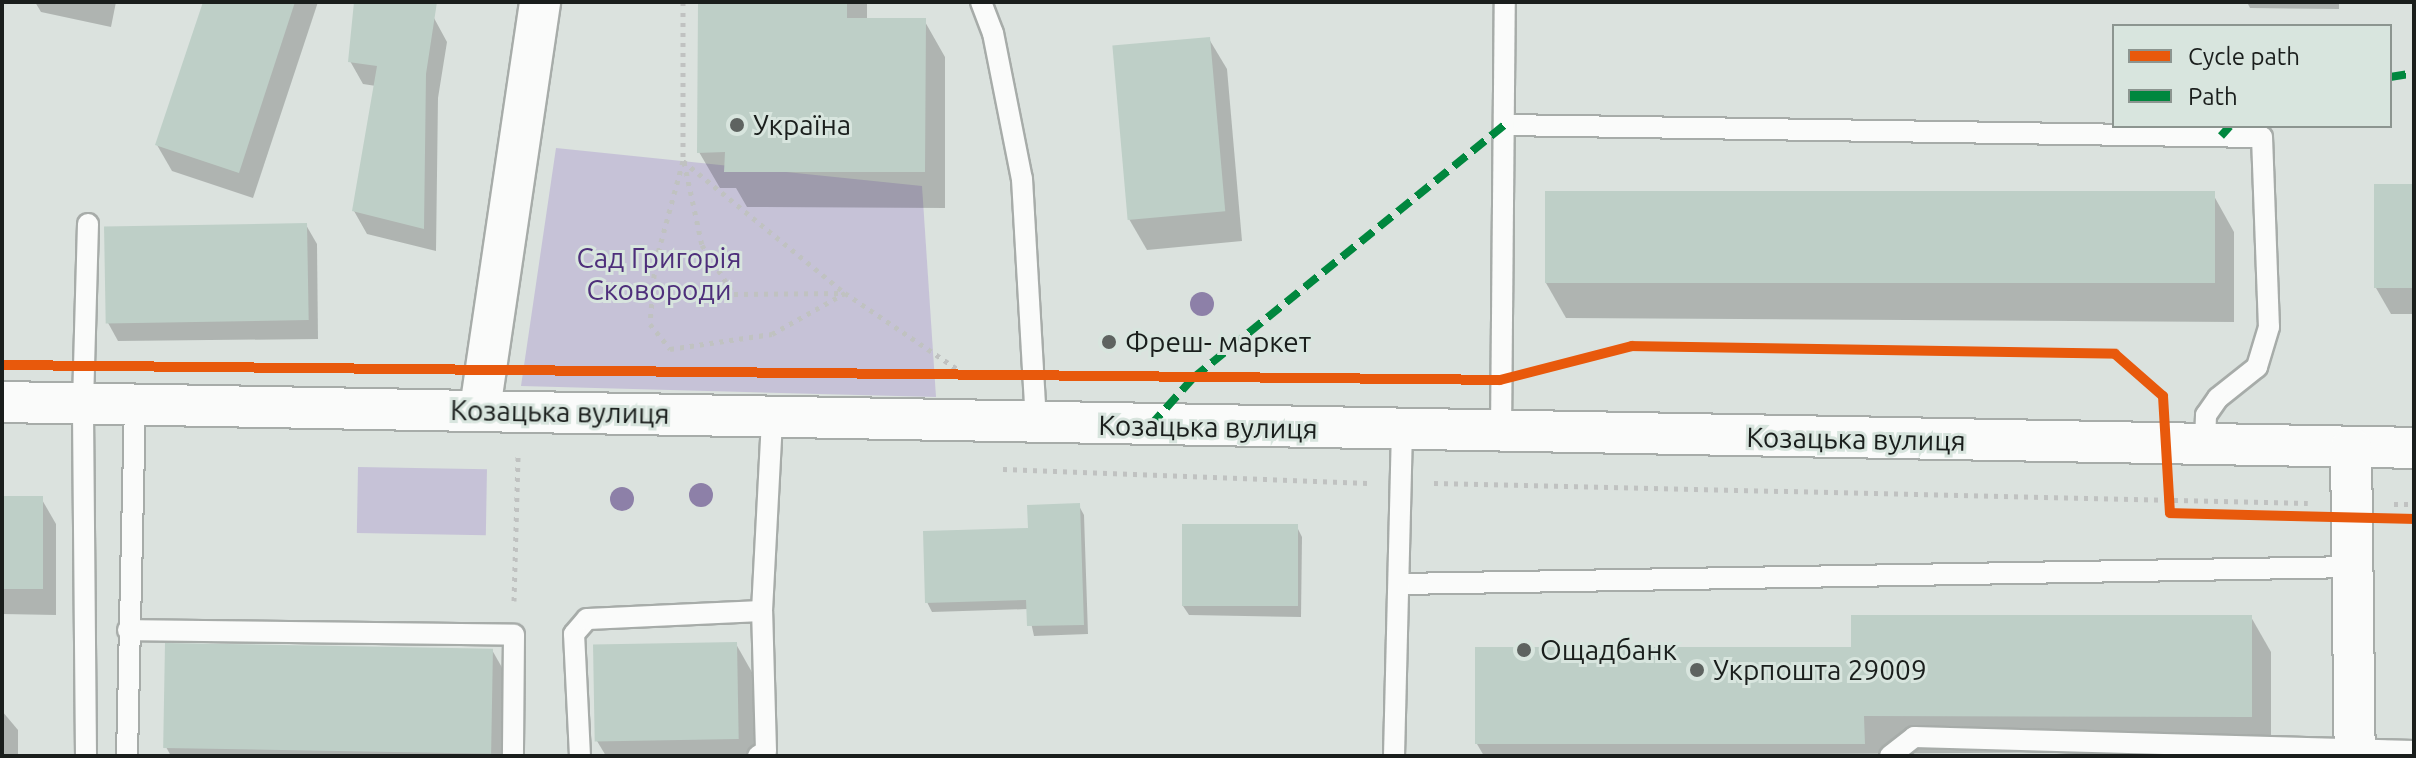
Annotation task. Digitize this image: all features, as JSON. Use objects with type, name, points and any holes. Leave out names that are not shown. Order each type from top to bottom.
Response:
[{"type":"street","points":[[499,410],[540,2]]},
{"type":"street","name":"Козацька вулиця","points":[[2,402],[135,402],[1402,432],[2414,448]]},
{"type":"street","points":[[2351,448],[2355,752]]},
{"type":"lane","points":[[981,2],[993,33],[1022,179],[1036,423]]},
{"type":"lane","points":[[1501,433],[1505,2]]},
{"type":"lane","points":[[1504,125],[2262,137],[2269,327],[2257,367],[2218,398],[2206,415],[2205,445]]},
{"type":"lane","points":[[86,756],[83,403],[88,224]]},
{"type":"lane","points":[[127,756],[135,402]]},
{"type":"lane","points":[[758,756],[766,751],[762,611],[772,417]]},
{"type":"lane","points":[[1394,756],[1402,432]]},
{"type":"lane","points":[[1400,584],[2353,567]]},
{"type":"lane","points":[[580,756],[574,634],[587,619],[762,611]]},
{"type":"lane","points":[[128,630],[514,635],[513,756]]},
{"type":"lane","points":[[1890,756],[1914,737],[2355,752],[2414,751]]},
{"type":"path","points":[[683,2],[683,161],[702,245],[734,294],[845,293]]},
{"type":"path","points":[[683,161],[845,293],[970,378]]},
{"type":"path","points":[[683,161],[655,264],[650,324],[670,349],[772,334],[845,293]]},
{"type":"path","points":[[938,377],[1033,378]]},
{"type":"path","points":[[499,410],[514,635]]},
{"type":"path","points":[[2163,445],[2170,513],[2215,515]]},
{"type":"green space","name":"Сад Григорія Сковороди","points":[[556,148],[922,186],[936,397],[521,386]]},
{"type":"green space","points":[[358,467],[487,469],[486,535],[357,533]]},
{"type":"building","points":[[203,2],[295,2],[239,173],[155,145]]},
{"type":"building","points":[[354,2],[437,2],[426,74],[424,229],[352,211],[377,66],[348,62]]},
{"type":"building","points":[[698,2],[847,2],[847,18],[926,18],[925,172],[724,172],[725,152],[697,153]]},
{"type":"building","points":[[1210,37],[1225,211],[1128,220],[1112,46]]},
{"type":"building","points":[[2374,184],[2414,184],[2414,288],[2374,288]]},
{"type":"building","points":[[1545,191],[2215,191],[2215,283],[1545,283]]},
{"type":"building","points":[[307,223],[309,320],[106,324],[104,227]]},
{"type":"building","points":[[2,496],[43,496],[43,589],[2,589]]},
{"type":"building","points":[[1080,503],[1084,625],[1027,626],[1026,600],[925,603],[923,531],[1028,528],[1027,505]]},
{"type":"building","points":[[1182,524],[1298,524],[1298,606],[1182,606]]},
{"type":"building","points":[[1851,615],[2252,615],[2252,717],[1864,716],[1865,744],[1475,744],[1475,647],[1851,647]]},
{"type":"building","points":[[737,642],[739,739],[595,741],[593,645]]},
{"type":"building","points":[[165,643],[493,649],[491,754],[163,748]]},
{"type":"marked path","points":[[2392,77],[2414,73]]},
{"type":"marked path","points":[[1150,426],[1193,378],[1504,125]]},
{"type":"marked path","points":[[2221,136],[2228,128]]},
{"type":"cycle path","points":[[2,365],[1500,380],[1632,346],[2115,354],[2163,396],[2170,513],[2414,519]]},
{"type":"place","name":"Україна","points":[[737,125]]},
{"type":"place","name":"Фреш- маркет","points":[[1109,342]]},
{"type":"place","name":"Ощадбанк","points":[[1524,650]]},
{"type":"place","name":"Укрпошта 29009","points":[[1697,670]]}]
